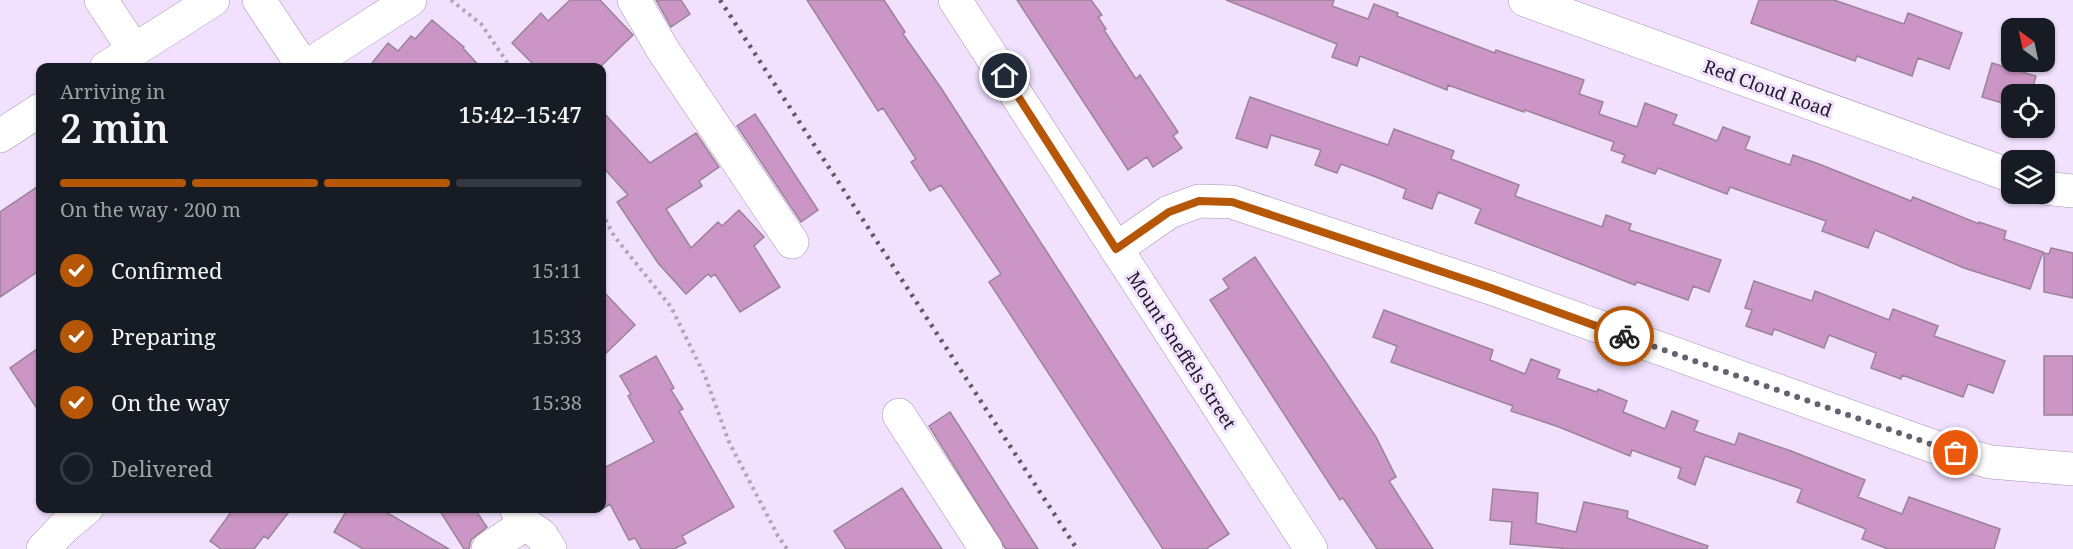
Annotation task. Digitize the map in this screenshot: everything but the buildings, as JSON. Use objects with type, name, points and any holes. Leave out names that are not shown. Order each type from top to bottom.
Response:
[{"type":"street","points":[[101,0],[134,50]]},
{"type":"street","points":[[114,63],[213,0]]},
{"type":"street","points":[[259,0],[301,63]]},
{"type":"street","points":[[312,63],[410,0]]},
{"type":"street","points":[[634,0],[663,50],[792,242]]},
{"type":"street","name":"Mount Sneffels Street","points":[[955,0],[1311,549]]},
{"type":"street","name":"Red Cloud Road","points":[[1525,0],[2001,172]]},
{"type":"street","points":[[0,136],[36,113]]},
{"type":"street","points":[[2055,189],[2073,191]]},
{"type":"street","points":[[1116,249],[1169,212],[1199,201],[1232,202],[1491,288],[1938,448],[1991,462],[2073,469]]},
{"type":"street","points":[[899,415],[986,549]]},
{"type":"street","points":[[43,549],[81,513]]},
{"type":"street","points":[[488,549],[521,516],[541,535],[550,549]]},
{"type":"path","points":[[451,0],[481,24],[508,63]]},
{"type":"path","points":[[606,221],[614,236],[671,307],[705,376],[729,442],[787,549]]},
{"type":"railway","points":[[720,0],[1077,549]]},
{"type":"way so far","points":[[1624,336],[1956,453]]},
{"type":"route","points":[[1005,76],[1116,249],[1169,212],[1199,201],[1232,202],[1491,288],[1624,336]]}]
